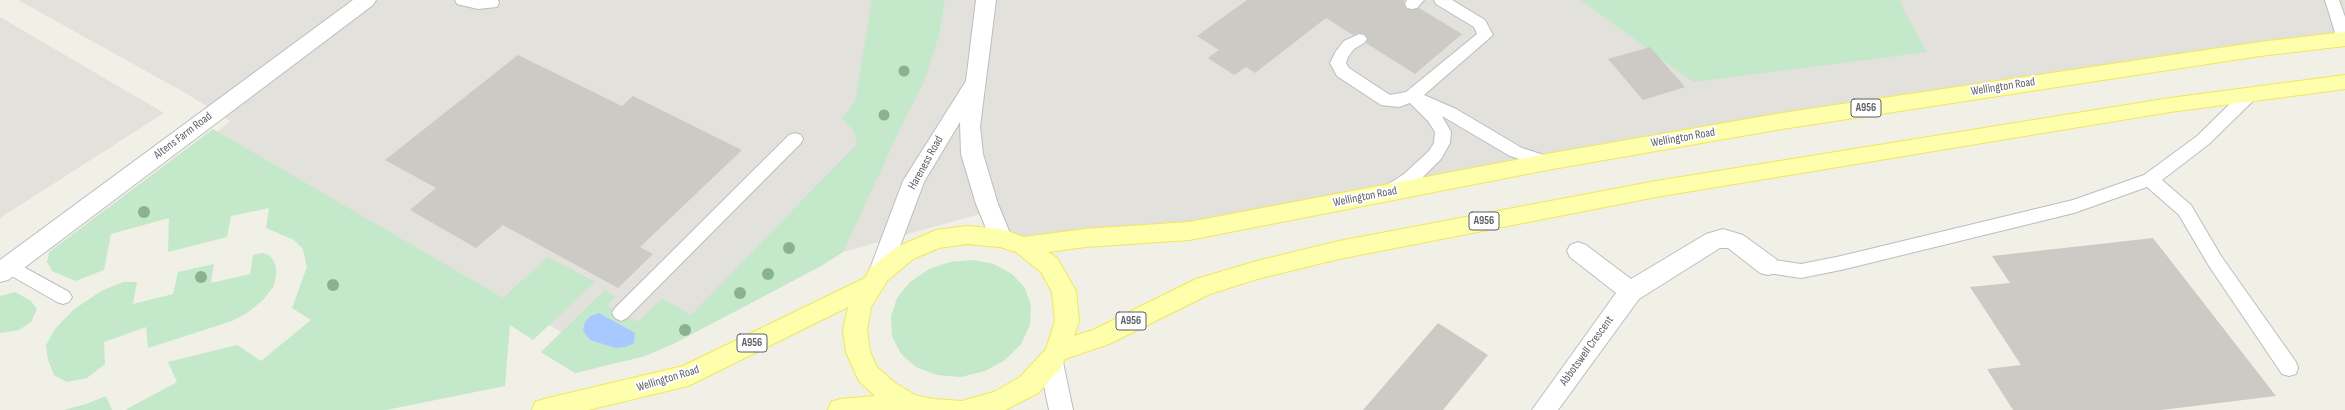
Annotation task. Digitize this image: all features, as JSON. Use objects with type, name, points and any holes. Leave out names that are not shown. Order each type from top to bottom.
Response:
[{"type":"main road","name":"Wellington Road","points":[[1024,246],[1085,238],[1189,231],[1547,162],[1797,118],[2260,49],[2345,39]]},
{"type":"main road","name":"A956","points":[[1054,357],[1101,337],[1162,305],[1204,286],[1258,270],[1339,250],[1656,189],[2170,105],[2345,82]]},
{"type":"main road","name":"A956","points":[[958,410],[933,410],[909,404],[886,391],[868,374],[858,352],[855,330],[860,306],[875,279],[905,253],[936,240],[967,235],[1001,238],[1024,246],[1049,265],[1064,291],[1067,321],[1054,357],[1029,385],[1006,398],[967,410]]},
{"type":"main road","name":"Wellington Road","points":[[544,410],[688,375],[875,279]]},
{"type":"main road","name":"A956","points":[[840,410],[909,404]]},
{"type":"street","name":"Altens Farm Road","points":[[5,269],[366,0]]},
{"type":"street","name":"Hareness Road","points":[[986,0],[970,127],[972,154],[987,204],[1001,238]]},
{"type":"street","name":"Hareness Road","points":[[875,279],[914,181],[975,81]]},
{"type":"street","name":"Abbotswell Crescent","points":[[1544,410],[1631,292],[1680,259],[1718,239],[1735,241],[1768,266]]},
{"type":"street","points":[[1578,251],[1631,292]]},
{"type":"street","points":[[1054,357],[1061,410]]},
{"type":"lane","points":[[462,0],[478,4],[492,3]]},
{"type":"lane","points":[[1359,39],[1349,45],[1340,55],[1338,63],[1343,72],[1387,101],[1399,101],[1412,96],[1485,35],[1480,24],[1441,0]]},
{"type":"lane","points":[[2332,0],[2345,39]]},
{"type":"lane","points":[[1768,266],[1800,271],[1841,263],[2074,206],[2150,180],[2203,140],[2250,94]]},
{"type":"lane","points":[[1412,96],[1450,113],[1516,152],[1547,162]]},
{"type":"lane","points":[[1390,192],[1410,179],[1435,155],[1442,143],[1443,132],[1434,117],[1412,96]]},
{"type":"lane","points":[[621,313],[795,139]]},
{"type":"lane","points":[[2150,180],[2185,210],[2215,261],[2289,368]]},
{"type":"lane","points":[[5,269],[62,297]]},
{"type":"shaded area","points":[[18,0],[2345,0],[2345,39],[2044,81],[1246,221],[1024,246],[987,212],[843,252],[821,266],[675,343],[645,356],[575,373],[541,352],[561,332],[217,132],[230,121],[189,95]]},
{"type":"shaded area","points":[[0,17],[164,113],[0,218]]},
{"type":"green space","points":[[870,0],[945,0],[939,35],[924,82],[900,129],[843,252],[821,266],[675,343],[645,356],[575,373],[541,352],[605,290],[615,297],[607,305],[638,322],[662,299],[691,315],[857,144],[854,131],[842,118],[855,102],[872,1]]},
{"type":"green space","points":[[1581,0],[1900,0],[1903,9],[1927,52],[1693,82]]},
{"type":"green space","points":[[213,129],[503,298],[548,257],[595,282],[533,340],[510,325],[505,386],[386,410],[125,410],[177,382],[168,362],[237,345],[261,361],[311,320],[292,308],[307,267],[303,249],[294,240],[266,228],[269,208],[231,216],[227,237],[168,252],[169,218],[111,234],[104,270],[75,281],[52,271],[47,262],[49,252]]},
{"type":"green space","points":[[262,253],[269,255],[276,267],[274,286],[263,300],[247,313],[232,321],[148,348],[146,327],[104,342],[105,364],[87,378],[67,382],[54,375],[48,360],[46,345],[55,329],[73,310],[101,291],[123,282],[137,282],[133,304],[173,294],[178,272],[214,264],[211,283],[250,274],[253,255]]},
{"type":"green space","points":[[973,260],[994,264],[1012,274],[1025,288],[1031,306],[1030,325],[1021,344],[1005,360],[985,371],[961,377],[937,375],[916,367],[901,354],[892,336],[891,317],[897,298],[910,282],[929,269],[950,262]]},
{"type":"green space","points":[[15,292],[31,301],[37,309],[31,322],[19,330],[0,333],[0,296]]},
{"type":"green space","points":[[106,396],[112,410],[63,410],[86,404]]},
{"type":"water","points":[[599,313],[635,333],[634,343],[626,347],[616,348],[590,340],[583,331],[585,322],[590,316]]},
{"type":"building","points":[[1247,0],[1404,0],[1404,5],[1407,9],[1419,8],[1462,34],[1415,74],[1366,43],[1368,39],[1364,34],[1358,33],[1353,35],[1326,18],[1255,73],[1246,67],[1234,75],[1208,58],[1219,50],[1197,36]]},
{"type":"building","points":[[1650,47],[1685,87],[1643,100],[1608,59]]},
{"type":"building","points":[[518,55],[622,106],[633,96],[742,150],[640,247],[653,254],[618,288],[503,225],[476,248],[410,210],[436,188],[385,160]]},
{"type":"building","points":[[2153,238],[2276,396],[2161,410],[2013,410],[1987,369],[2021,365],[1970,287],[2010,283],[1992,256]]},
{"type":"building","points":[[1438,323],[1488,355],[1443,410],[1363,410]]}]
